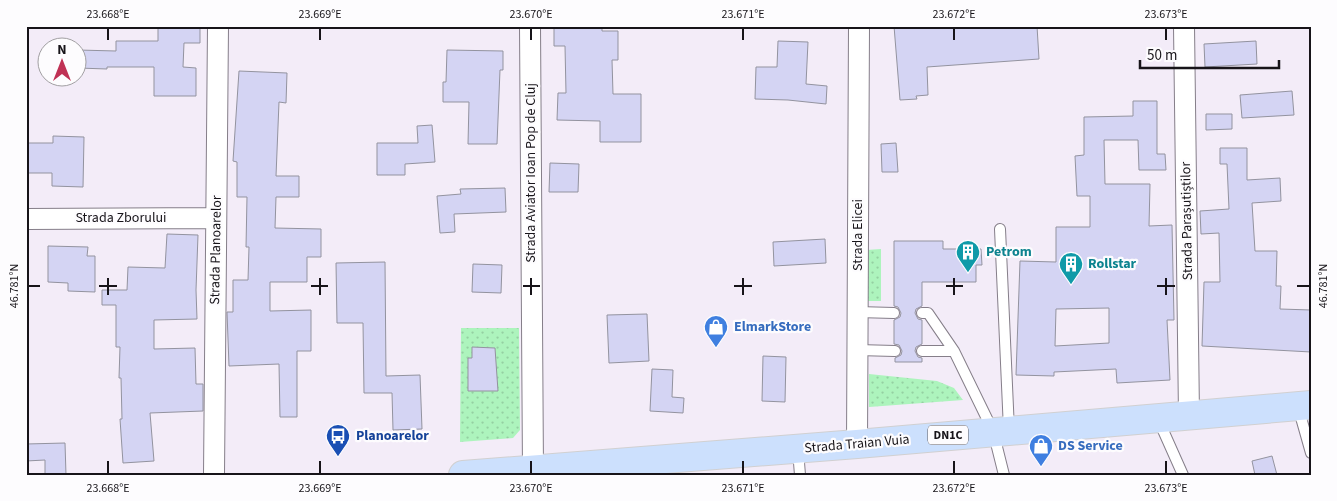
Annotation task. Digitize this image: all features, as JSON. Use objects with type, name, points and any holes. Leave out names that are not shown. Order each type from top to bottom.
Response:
[{"type":"main road","name":"Strada Traian Vuia","points":[[463,475],[533,470],[799,462],[857,444],[1304,405]]},
{"type":"street","name":"Strada Planoarelor","points":[[214,475],[218,26]]},
{"type":"street","name":"Strada Aviator Ioan Pop de Cluj","points":[[530,26],[533,470]]},
{"type":"street","name":"Strada Elicei","points":[[857,444],[859,26]]},
{"type":"street","name":"Strada Parașutiștilor","points":[[1184,26],[1189,415]]},
{"type":"street","name":"Strada Zborului","points":[[26,219],[216,218]]},
{"type":"lane","points":[[1000,229],[1001,431],[1004,475]]},
{"type":"lane","points":[[858,312],[894,313]]},
{"type":"lane","points":[[922,313],[928,313],[954,351],[1001,431]]},
{"type":"lane","points":[[857,350],[894,351]]},
{"type":"lane","points":[[922,351],[954,351]]},
{"type":"lane","points":[[1304,405],[1311,453]]},
{"type":"lane","points":[[1158,417],[1184,475]]},
{"type":"green space","points":[[881,249],[881,301],[867,301],[866,250]]},
{"type":"green space","points":[[461,328],[519,328],[520,430],[513,438],[460,442]]},
{"type":"green space","points":[[869,374],[937,381],[954,388],[963,400],[869,407]]},
{"type":"building","points":[[158,26],[200,26],[200,43],[184,43],[183,67],[196,68],[196,96],[154,96],[154,67],[88,68],[88,50],[116,51],[116,41],[158,41]]},
{"type":"building","points":[[554,26],[602,26],[602,31],[618,31],[618,60],[612,60],[613,94],[641,94],[641,142],[600,142],[600,121],[557,120],[558,93],[566,93],[565,46],[554,46]]},
{"type":"building","points":[[894,26],[1037,26],[1039,59],[927,67],[928,95],[916,96],[917,99],[900,100]]},
{"type":"building","points":[[778,41],[808,42],[806,84],[827,86],[826,104],[755,99],[756,67],[777,67]]},
{"type":"building","points":[[1256,41],[1257,64],[1205,67],[1204,44]]},
{"type":"building","points":[[447,50],[503,51],[503,70],[500,70],[497,144],[468,144],[469,102],[443,102],[443,82],[446,82]]},
{"type":"building","points":[[239,71],[287,73],[286,103],[279,102],[276,176],[299,176],[299,197],[276,197],[275,228],[321,229],[321,257],[307,257],[307,282],[270,282],[270,311],[311,310],[311,351],[297,351],[297,417],[280,417],[279,364],[229,366],[227,312],[233,312],[233,280],[248,280],[249,247],[246,247],[247,197],[237,197],[237,162],[233,161]]},
{"type":"building","points":[[1292,91],[1294,115],[1242,118],[1240,95]]},
{"type":"building","points":[[1133,101],[1157,101],[1157,154],[1165,154],[1166,170],[1139,170],[1138,140],[1104,140],[1105,184],[1150,184],[1149,226],[1172,225],[1174,320],[1167,320],[1170,380],[1117,383],[1116,369],[1054,372],[1054,376],[1016,375],[1020,261],[1056,262],[1056,227],[1090,227],[1090,196],[1077,196],[1075,156],[1084,155],[1084,117],[1133,116]],"holes":[[[1109,308],[1109,343],[1055,346],[1056,309]]]},
{"type":"building","points":[[1206,114],[1232,114],[1232,129],[1206,130]]},
{"type":"building","points":[[432,125],[435,162],[405,164],[405,175],[377,175],[377,143],[418,143],[417,126]]},
{"type":"building","points":[[53,136],[84,137],[83,187],[52,186],[52,173],[26,173],[26,143],[53,143]]},
{"type":"building","points":[[896,143],[898,172],[882,172],[881,144]]},
{"type":"building","points":[[1220,148],[1247,148],[1247,180],[1280,178],[1281,201],[1252,203],[1255,251],[1277,251],[1276,286],[1281,286],[1280,309],[1311,310],[1311,352],[1202,346],[1204,282],[1220,282],[1219,233],[1201,234],[1200,211],[1229,209],[1227,164],[1220,164]]},
{"type":"building","points":[[550,163],[579,164],[578,192],[549,192]]},
{"type":"building","points":[[505,188],[506,212],[454,214],[455,232],[440,233],[437,196],[461,194],[460,189]]},
{"type":"building","points":[[167,234],[198,235],[197,319],[154,320],[154,349],[195,348],[196,384],[203,384],[203,411],[150,413],[154,461],[123,463],[120,419],[122,419],[121,378],[119,378],[120,347],[116,347],[116,305],[102,305],[102,290],[127,290],[128,267],[165,268]]},
{"type":"building","points":[[825,239],[826,263],[774,266],[773,242]]},
{"type":"building","points":[[894,241],[943,241],[943,249],[981,249],[982,265],[976,265],[976,282],[922,282],[922,306],[916,309],[915,313],[918,319],[922,320],[922,344],[916,347],[915,351],[918,357],[922,358],[922,362],[895,362],[895,358],[901,355],[902,351],[899,345],[894,344],[894,320],[900,317],[901,313],[898,307],[894,306]]},
{"type":"building","points":[[48,246],[88,247],[87,256],[95,256],[95,292],[68,291],[68,283],[48,282]]},
{"type":"building","points":[[385,262],[386,376],[420,375],[422,429],[393,430],[392,393],[364,393],[363,323],[337,323],[336,263]]},
{"type":"building","points":[[473,264],[502,265],[501,293],[472,292]]},
{"type":"building","points":[[647,314],[649,361],[609,363],[607,315]]},
{"type":"building","points":[[472,347],[495,348],[498,391],[468,391],[468,358],[472,358]]},
{"type":"building","points":[[763,356],[786,357],[785,402],[762,401]]},
{"type":"building","points":[[652,369],[673,370],[672,397],[684,398],[683,413],[650,411]]},
{"type":"building","points":[[65,443],[66,475],[45,475],[45,460],[26,461],[26,444]]},
{"type":"building","points":[[1272,456],[1277,475],[1255,475],[1252,461]]},
{"type":"place","name":"Petrom","points":[[968,273]]},
{"type":"place","name":"Rollstar","points":[[1071,285]]},
{"type":"place","name":"ElmarkStore","points":[[716,348]]},
{"type":"place","name":"Planoarelor","points":[[338,457]]},
{"type":"place","name":"DS Service","points":[[1041,467]]}]
